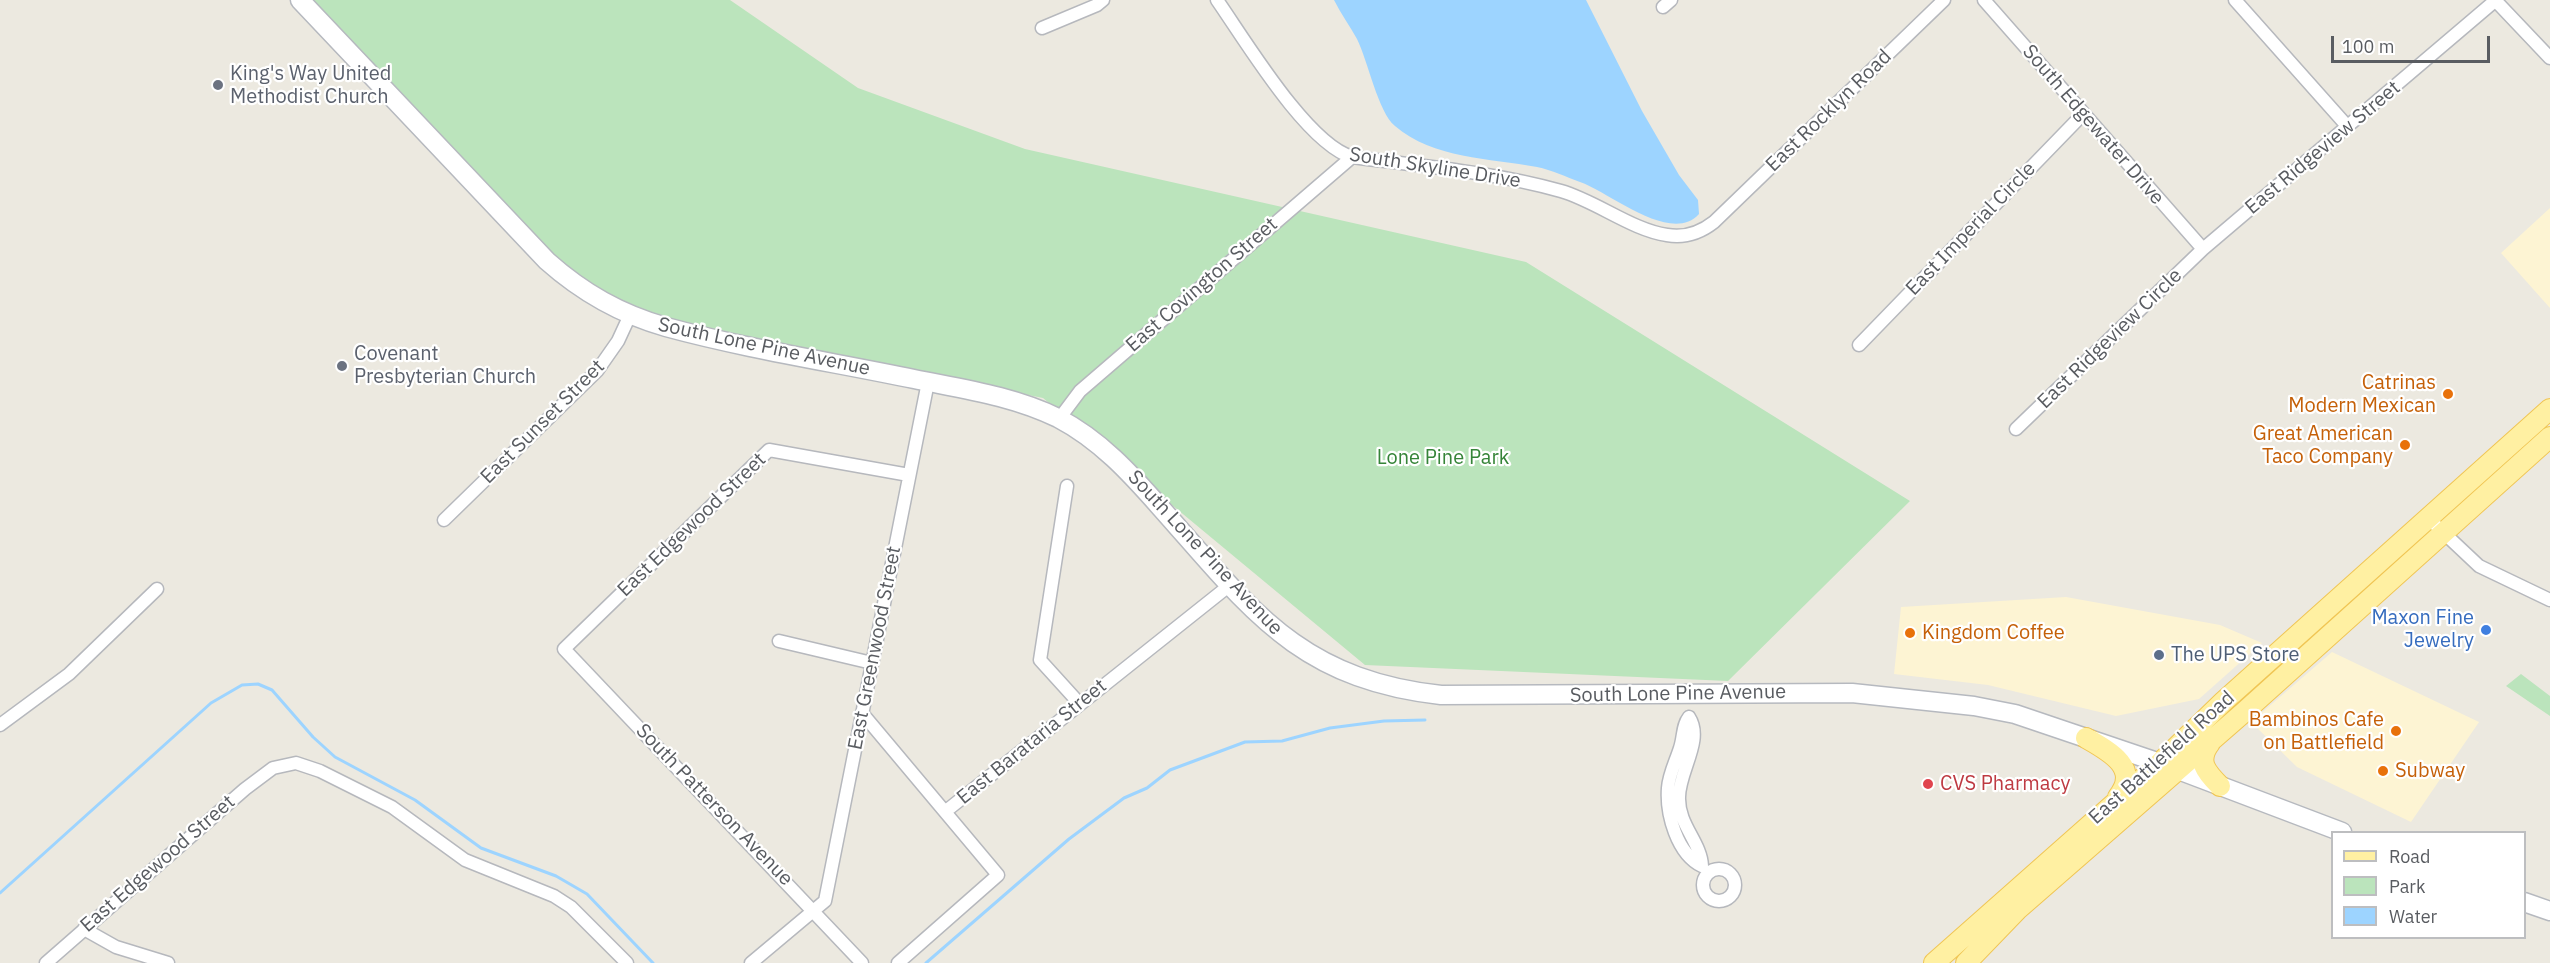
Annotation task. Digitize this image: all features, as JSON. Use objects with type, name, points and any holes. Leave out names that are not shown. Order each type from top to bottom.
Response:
[{"type":"main road","name":"South Lone Pine Avenue","points":[[300,0],[547,261],[586,292],[630,315],[684,332],[1000,396],[1059,419],[1090,438],[1120,463],[1271,627],[1303,651],[1338,670],[1385,686],[1459,696],[1830,692],[1922,698],[2015,714],[2169,767],[2339,831]]},
{"type":"main road","name":"East Battlefield Road","points":[[1966,963],[2017,910],[2169,767],[2224,701],[2550,409]]},
{"type":"main road","name":"East Battlefield Road","points":[[1934,963],[2115,801],[2213,739],[2550,437]]},
{"type":"main road","points":[[2086,738],[2110,751],[2126,769],[2126,780],[2115,801]]},
{"type":"main road","points":[[2213,739],[2202,757],[2203,766],[2220,786]]},
{"type":"main road","points":[[2526,903],[2550,911]]},
{"type":"street","points":[[1042,28],[1097,5],[1103,0]]},
{"type":"street","name":"South Skyline Drive","points":[[1217,0],[1308,126],[1330,147],[1352,157],[1465,172],[1546,187],[1587,200],[1664,235],[1695,233],[1714,222]]},
{"type":"street","name":"East Rocklyn Road","points":[[1714,222],[1944,0]]},
{"type":"street","name":"South Edgewater Drive","points":[[1984,0],[2204,249]]},
{"type":"street","points":[[2235,0],[2348,127]]},
{"type":"street","points":[[2495,0],[2550,58]]},
{"type":"street","name":"East Ridgeview Street","points":[[2204,249],[2495,0]]},
{"type":"street","name":"East Imperial Circle","points":[[1859,345],[2083,114]]},
{"type":"street","name":"East Covington Street","points":[[1059,419],[1080,391],[1352,157]]},
{"type":"street","name":"East Ridgeview Circle","points":[[2016,429],[2204,249]]},
{"type":"street","name":"East Sunset Street","points":[[444,520],[597,371],[618,342],[630,315]]},
{"type":"street","name":"East Greenwood Street","points":[[815,911],[825,901],[928,382]]},
{"type":"street","name":"East Edgewood Street","points":[[564,649],[768,450],[909,475]]},
{"type":"street","points":[[1067,486],[1040,660],[1079,703]]},
{"type":"street","points":[[2428,518],[2479,566],[2550,600]]},
{"type":"street","name":"East Barataria Street","points":[[898,963],[998,875],[946,811],[1230,585]]},
{"type":"street","points":[[0,725],[69,674],[157,589]]},
{"type":"street","points":[[779,641],[872,663]]},
{"type":"street","name":"South Patterson Avenue","points":[[564,649],[862,963]]},
{"type":"street","points":[[1689,694],[1689,717],[1683,724],[1688,735],[1670,777],[1674,802],[1672,825],[1684,850],[1693,862],[1705,870]]},
{"type":"street","points":[[862,713],[946,811]]},
{"type":"street","name":"East Edgewood Street","points":[[46,963],[245,789],[273,768],[296,764],[320,771],[392,807],[465,860],[554,896],[571,907],[627,963]]},
{"type":"street","points":[[751,963],[815,911]]},
{"type":"street","points":[[84,929],[116,947],[168,963]]},
{"type":"shaded area","points":[[2550,208],[2550,308],[2501,253]]},
{"type":"shaded area","points":[[2066,597],[2220,625],[2262,643],[2199,699],[2116,716],[1988,685],[1894,674],[1901,607]]},
{"type":"shaded area","points":[[2332,652],[2479,722],[2411,822],[2297,767],[2251,722]]},
{"type":"green space","name":"Lone Pine Park","points":[[313,0],[730,0],[858,88],[1025,149],[1526,262],[1910,501],[1728,681],[1365,665],[1043,398],[691,328],[640,311],[570,273]]},
{"type":"green space","points":[[2521,674],[2550,696],[2550,716],[2506,686]]},
{"type":"water","points":[[1334,0],[1586,0],[1642,111],[1679,175],[1698,200],[1699,214],[1687,222],[1673,224],[1657,220],[1580,182],[1548,170],[1463,156],[1410,137],[1395,126],[1383,110],[1357,39]]},
{"type":"waterway","points":[[0,893],[211,703],[242,685],[258,684],[272,690],[313,737],[335,757],[415,800],[481,848],[556,876],[587,894],[653,963]]},
{"type":"waterway","points":[[926,963],[1069,839],[1124,798],[1147,788],[1170,770],[1245,742],[1282,741],[1330,728],[1384,721],[1425,720]]},
{"type":"place","name":"King's Way United Methodist Church","points":[[218,85]]},
{"type":"place","name":"Covenant Presbyterian Church","points":[[342,366]]},
{"type":"place","name":"Catrinas Modern Mexican","points":[[2448,394]]},
{"type":"place","name":"Great American Taco Company","points":[[2405,445]]},
{"type":"place","name":"Maxon Fine Jewelry","points":[[2486,630]]},
{"type":"place","name":"Kingdom Coffee","points":[[1910,633]]},
{"type":"place","name":"The UPS Store","points":[[2159,655]]},
{"type":"place","name":"Bambinos Cafe on Battlefield","points":[[2396,731]]},
{"type":"place","name":"Subway","points":[[2383,771]]},
{"type":"place","name":"CVS Pharmacy","points":[[1928,784]]}]
